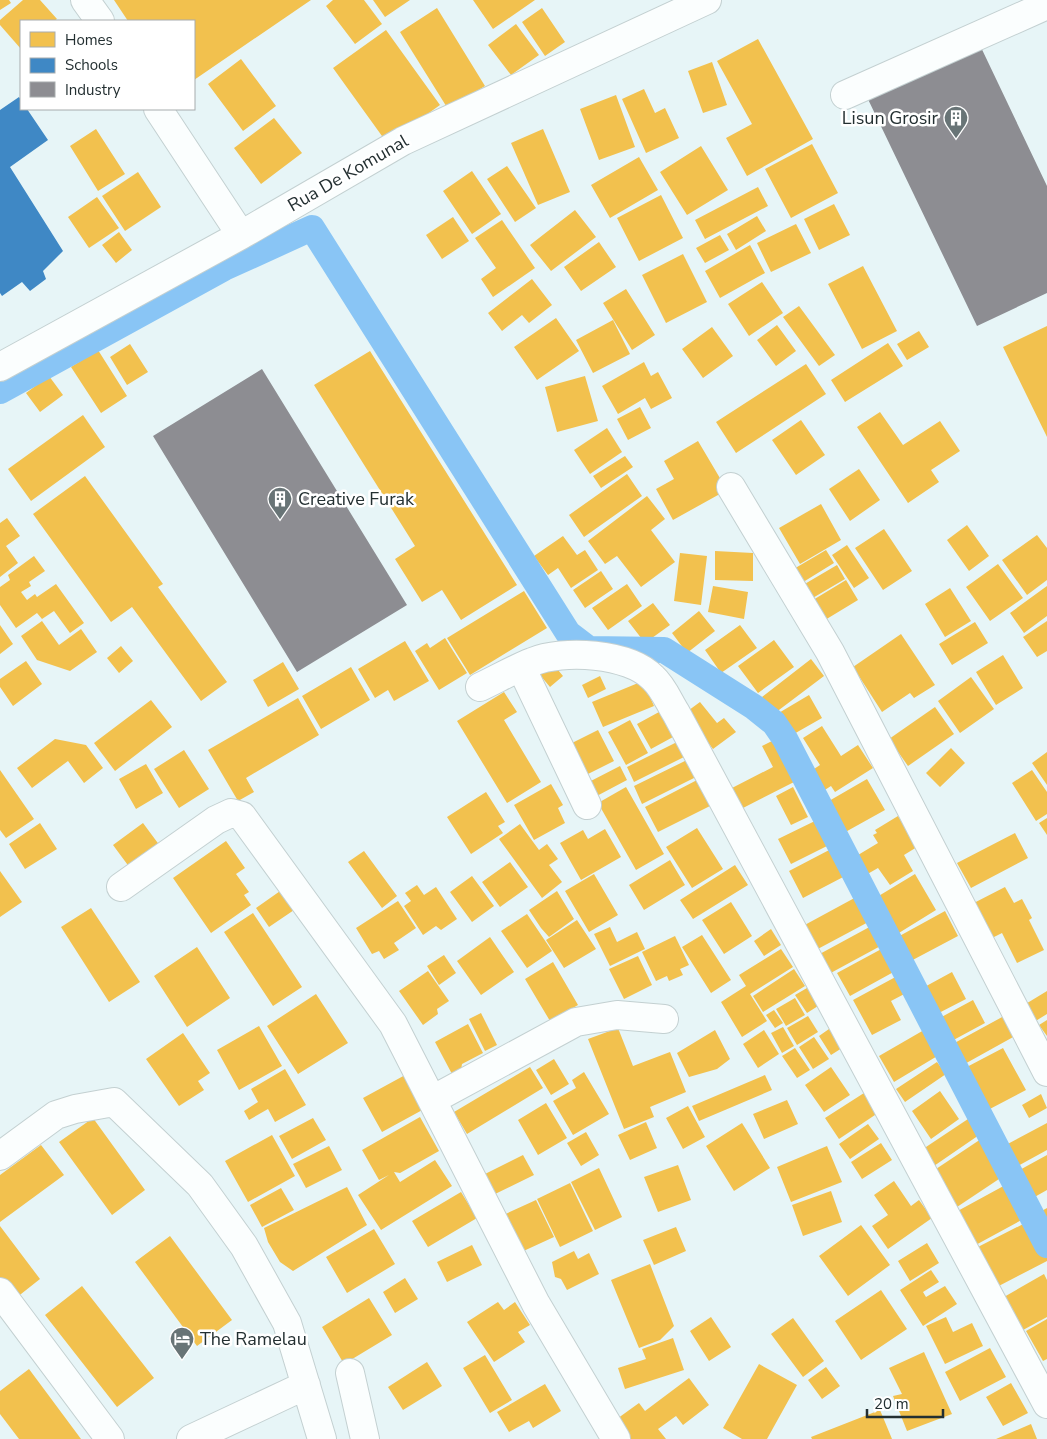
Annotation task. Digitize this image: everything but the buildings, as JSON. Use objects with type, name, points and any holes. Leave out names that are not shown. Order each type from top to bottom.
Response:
[{"type":"street","points":[[86,0],[99,20]]},
{"type":"street","name":"Rua De Komunal","points":[[0,367],[241,235],[403,141],[707,0]]},
{"type":"street","points":[[845,95],[1047,5]]},
{"type":"street","points":[[159,110],[241,235]]},
{"type":"street","points":[[731,487],[830,652],[1047,1072]]},
{"type":"street","points":[[480,687],[533,661],[564,654],[628,661],[653,678],[676,714],[1047,1404]]},
{"type":"street","points":[[521,667],[587,805]]},
{"type":"street","points":[[121,888],[216,820],[231,813],[242,816],[393,1024],[536,1304],[616,1439]]},
{"type":"street","points":[[432,1100],[576,1022],[617,1015],[664,1019]]},
{"type":"street","points":[[0,1156],[56,1115],[114,1102],[200,1185],[244,1246],[287,1323],[322,1439]]},
{"type":"street","points":[[0,1292],[110,1439]]},
{"type":"street","points":[[350,1373],[365,1439]]},
{"type":"street","points":[[190,1439],[306,1385]]},
{"type":"waterway","points":[[0,391],[224,268],[312,228],[568,633],[589,649],[664,650],[754,707],[774,723],[785,739],[1047,1245]]},
{"type":"place","name":"Lisun Grosir","points":[[956,139]]},
{"type":"place","name":"Creative Furak","points":[[280,520]]},
{"type":"place","name":"The Ramelau","points":[[182,1360]]}]
